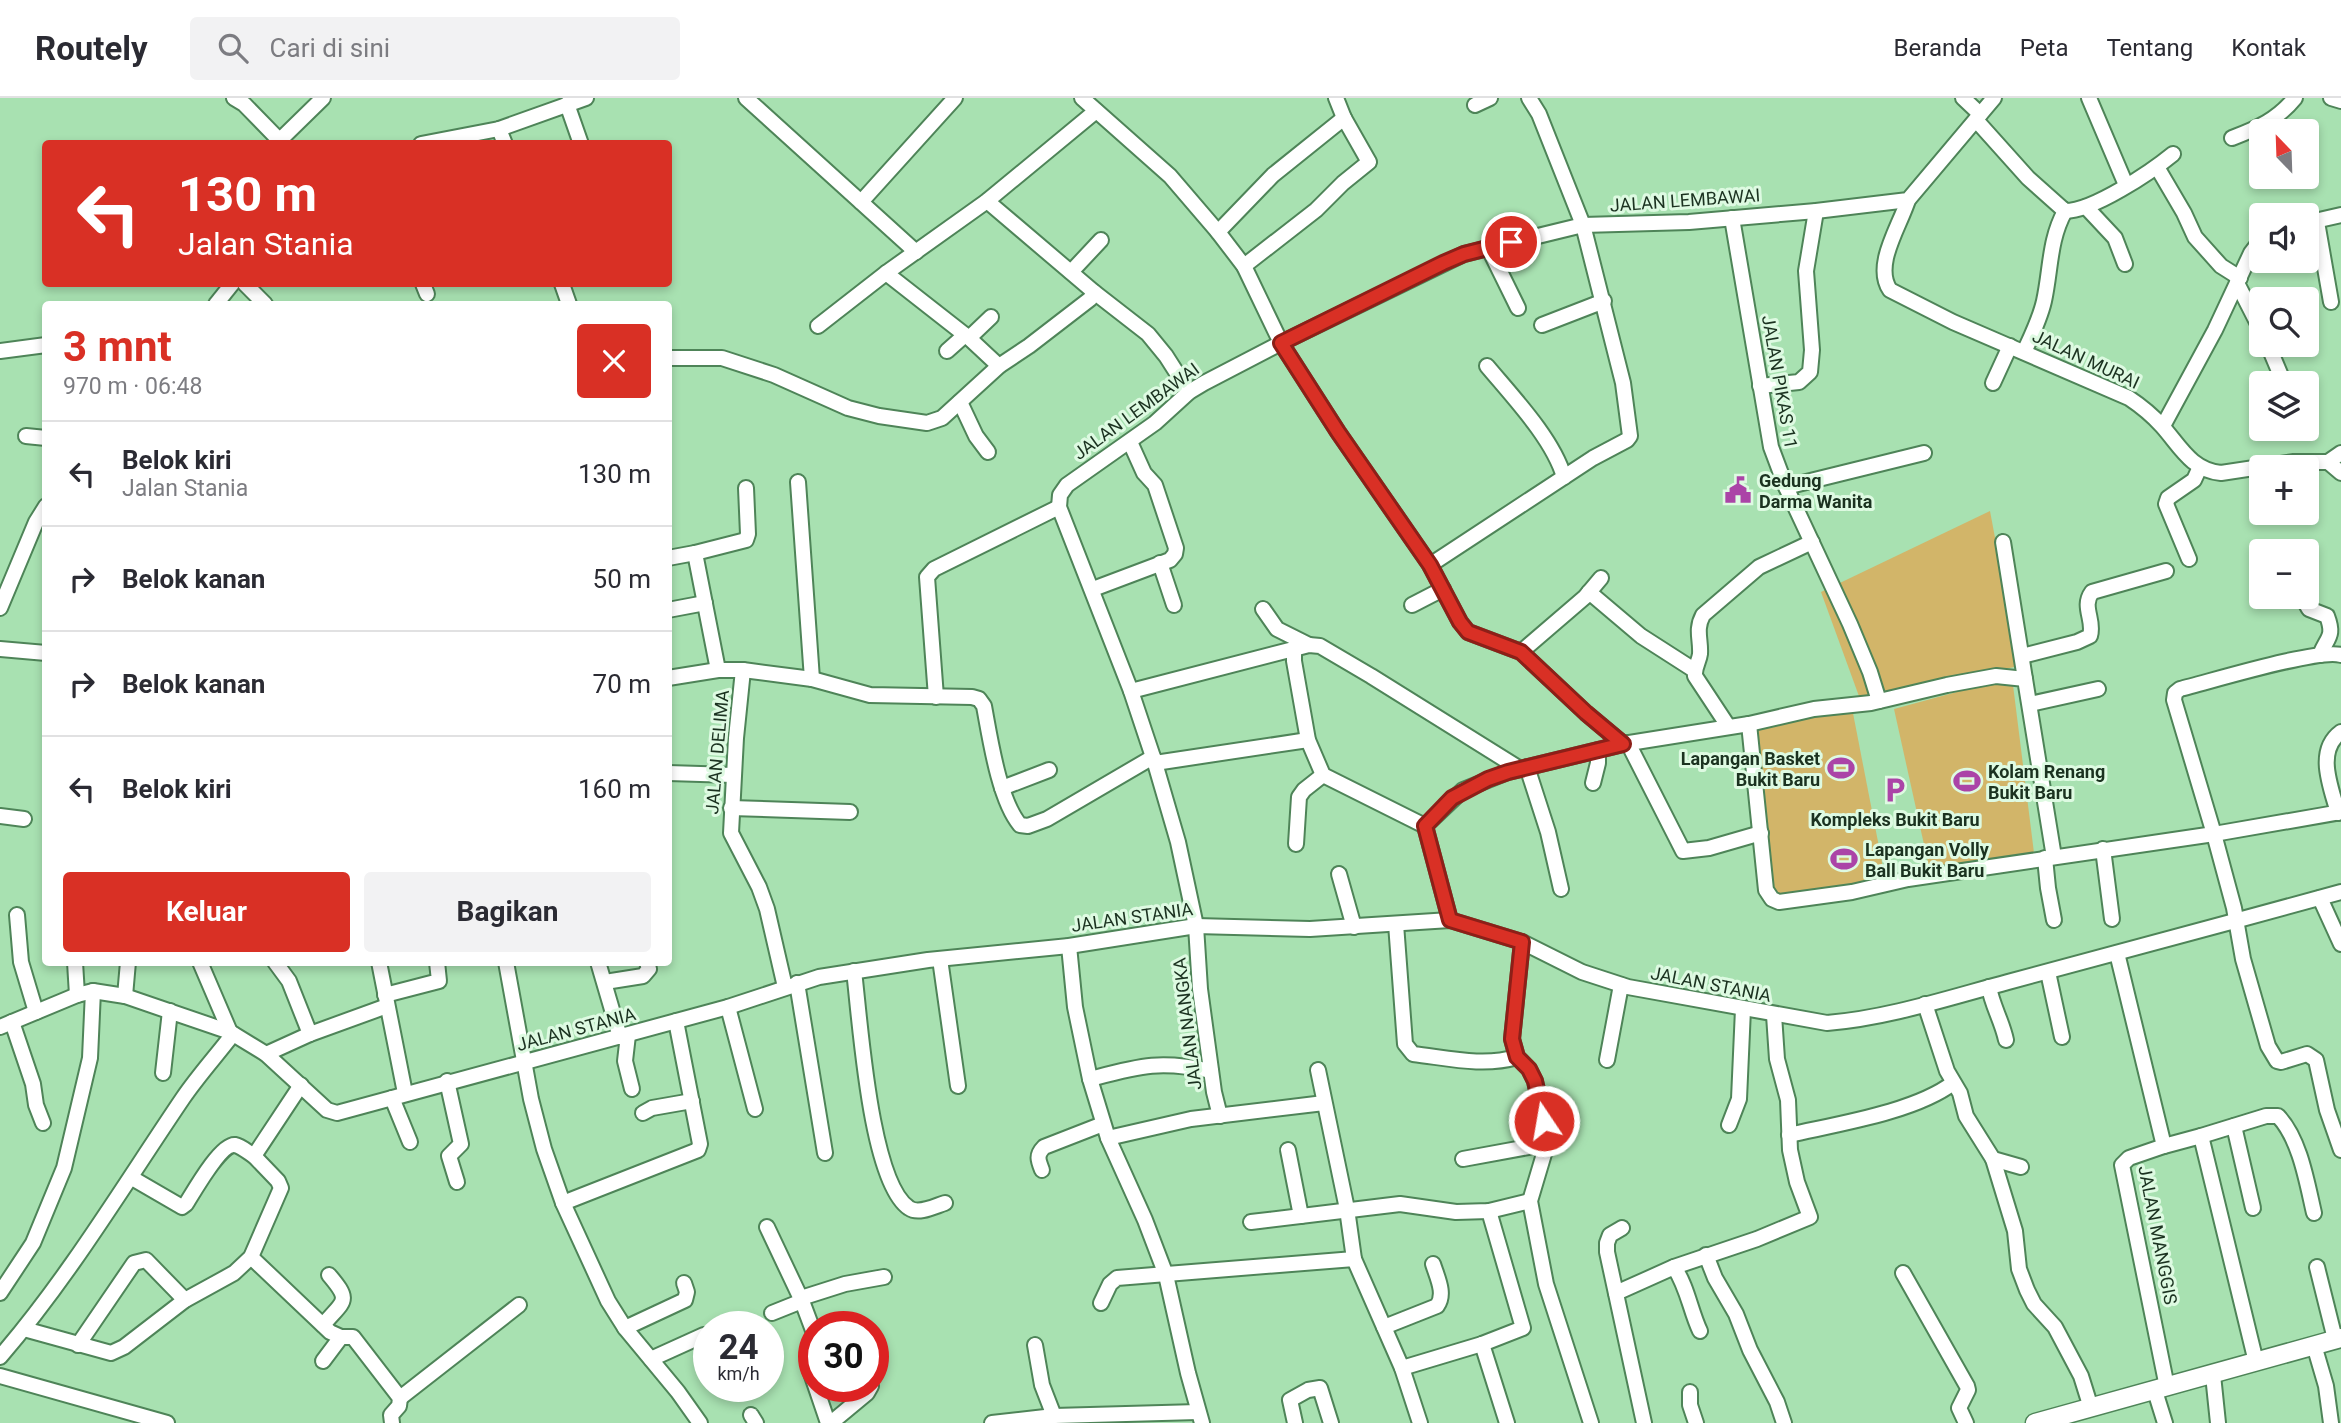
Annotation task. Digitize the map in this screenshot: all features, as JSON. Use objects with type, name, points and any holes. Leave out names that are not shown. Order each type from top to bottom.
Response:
[{"type":"main road","points":[[2035,1423],[2338,1338]]},
{"type":"street","points":[[234,98],[244,104],[279,140]]},
{"type":"street","points":[[283,140],[323,98]]},
{"type":"street","points":[[442,140],[499,129],[584,98]]},
{"type":"street","points":[[746,98],[916,252]]},
{"type":"street","points":[[861,202],[955,98]]},
{"type":"street","points":[[1082,98],[1170,176],[1244,266],[1281,343],[1338,432],[1430,565],[1468,632],[1521,652],[1586,713],[1625,743],[1683,851],[1709,848],[1761,833]]},
{"type":"street","points":[[1244,266],[1316,210],[1369,162],[1343,118],[1336,98]]},
{"type":"street","points":[[1475,105],[1490,98]]},
{"type":"street","points":[[1430,565],[1630,436],[1623,383],[1583,225],[1539,114],[1529,98]]},
{"type":"street","points":[[1963,98],[2028,178],[2064,211],[2086,207],[2157,167],[2173,153]]},
{"type":"street","points":[[1908,200],[1994,98]]},
{"type":"street","points":[[2089,98],[2126,185]]},
{"type":"street","points":[[2232,138],[2267,124],[2280,115],[2295,98]]},
{"type":"street","points":[[2331,98],[2341,101]]},
{"type":"street","points":[[567,104],[580,140]]},
{"type":"street","points":[[818,326],[886,273],[988,201],[1096,111]]},
{"type":"street","points":[[1218,232],[1273,176],[1343,118]]},
{"type":"street","points":[[499,129],[503,140]]},
{"type":"street","points":[[2157,167],[2188,219],[2195,237],[2213,258],[2239,280],[2249,303]]},
{"type":"street","name":"JALAN LEMBAWAI","points":[[1059,507],[1060,495],[1067,485],[1130,442],[1189,393],[1281,343],[1443,263],[1488,247],[1583,225],[1732,218],[1908,200]]},
{"type":"street","name":"JALAN MURAI","points":[[1908,200],[1888,253],[1884,274],[1885,282],[1891,290],[1954,322],[2129,398],[2146,409],[2185,455],[2200,467]]},
{"type":"street","points":[[988,201],[1094,292],[1148,334],[1166,356],[1189,393]]},
{"type":"street","points":[[2086,207],[2115,239],[2125,264]]},
{"type":"street","points":[[1760,386],[1799,382],[1810,372],[1812,350],[1806,271],[1816,211]]},
{"type":"street","points":[[2024,352],[2044,299],[2052,242],[2064,211]]},
{"type":"street","points":[[2319,221],[2341,215]]},
{"type":"street","name":"JALAN PIKAS 11","points":[[1732,218],[1771,447],[1786,487],[1885,700]]},
{"type":"street","points":[[1071,272],[1101,240]]},
{"type":"street","points":[[1488,247],[1518,308]]},
{"type":"street","points":[[2319,252],[2331,302]]},
{"type":"street","points":[[2163,426],[2215,330],[2249,258]]},
{"type":"street","points":[[886,273],[999,366]]},
{"type":"street","points":[[218,301],[229,287]]},
{"type":"street","points":[[248,287],[262,301]]},
{"type":"street","points":[[672,358],[722,358],[774,375],[848,408],[927,423],[942,418],[999,366],[1090,299],[1094,292]]},
{"type":"street","points":[[1542,325],[1604,301]]},
{"type":"street","points":[[947,351],[991,317]]},
{"type":"street","points":[[0,351],[42,346]]},
{"type":"street","points":[[1993,383],[2010,346]]},
{"type":"street","points":[[1487,366],[1539,432],[1556,457],[1564,477]]},
{"type":"street","points":[[960,402],[976,436],[988,452]]},
{"type":"street","points":[[26,436],[42,438]]},
{"type":"street","points":[[1093,589],[1170,559],[1175,554],[1176,548],[1155,485],[1144,474],[1130,442]]},
{"type":"street","points":[[1786,487],[1924,453]]},
{"type":"street","points":[[2328,463],[2341,453]]},
{"type":"street","points":[[2189,559],[2166,504],[2168,498],[2194,480],[2200,467],[2221,473],[2294,462],[2328,463],[2341,473]]},
{"type":"street","points":[[798,482],[812,679]]},
{"type":"street","points":[[672,557],[746,540],[746,488]]},
{"type":"street","points":[[936,697],[927,577],[934,569],[1059,507],[1093,589],[1154,760],[1178,842],[1196,926]]},
{"type":"street","points":[[0,608],[42,512]]},
{"type":"street","points":[[1728,726],[1695,676],[1700,654],[1698,624],[1703,615],[1759,567],[1812,542]]},
{"type":"street","points":[[2003,542],[2050,858],[2048,888],[2054,920]]},
{"type":"street","points":[[695,553],[718,670]]},
{"type":"street","points":[[1160,563],[1174,605]]},
{"type":"street","points":[[2022,656],[2090,636],[2092,627],[2086,606],[2092,592],[2166,571]]},
{"type":"street","points":[[1521,652],[1589,592],[1601,578]]},
{"type":"street","points":[[1412,605],[1443,589]]},
{"type":"street","points":[[1589,592],[1641,636],[1695,670]]},
{"type":"street","points":[[672,609],[705,603]]},
{"type":"street","points":[[2308,609],[2327,616],[2331,627],[2331,633],[2320,655]]},
{"type":"street","points":[[1263,610],[1277,629],[1302,647]]},
{"type":"street","points":[[1131,691],[1302,647],[1320,646],[1524,768],[1548,832],[1561,888]]},
{"type":"street","points":[[1302,647],[1294,662],[1308,740],[1323,775],[1329,781],[1425,826],[1450,920]]},
{"type":"street","points":[[0,649],[42,653]]},
{"type":"street","points":[[2341,655],[2320,655],[2180,689],[2175,693],[2174,699],[2214,834],[2243,959],[2272,1056],[2281,1062],[2307,1054],[2316,1060],[2327,1111],[2341,1150]]},
{"type":"street","name":"JALAN DELIMA","points":[[672,677],[718,670],[743,670],[733,775],[731,833],[759,887],[791,985],[825,1153]]},
{"type":"street","points":[[743,670],[812,679],[870,695],[979,699],[984,706],[1002,788],[1015,818],[1020,825],[1028,826],[1047,819],[1154,760],[1308,740]]},
{"type":"street","points":[[1425,826],[1463,790],[1488,779],[1625,743],[1688,735],[1814,709],[1885,700],[1996,676],[2025,679]]},
{"type":"street","points":[[2029,704],[2098,689]]},
{"type":"street","points":[[1749,724],[1766,890],[1772,899],[1779,902],[2340,813],[2327,762],[2329,743],[2341,732]]},
{"type":"street","points":[[1593,783],[1598,750]]},
{"type":"street","points":[[1002,788],[1049,770]]},
{"type":"street","points":[[672,773],[733,775]]},
{"type":"street","points":[[1296,844],[1299,797],[1323,775]]},
{"type":"street","points":[[731,808],[850,813]]},
{"type":"street","points":[[0,816],[24,819]]},
{"type":"street","points":[[2103,849],[2112,919]]},
{"type":"street","points":[[1339,874],[1354,927]]},
{"type":"street","name":"JALAN STANIA","points":[[6,1024],[93,991],[125,996],[232,1033],[266,1054],[327,1110],[337,1113],[447,1081],[525,1063],[728,1007],[791,985],[854,971],[1069,946],[1196,926],[1310,929],[1450,920],[1522,942],[1582,972],[1621,985],[1826,1023],[1926,1004],[2341,892]]},
{"type":"street","points":[[2320,898],[2341,944]]},
{"type":"street","points":[[17,915],[21,962],[36,1012]]},
{"type":"street","points":[[1396,923],[1405,1044],[1408,1051],[1413,1054],[1473,1062],[1505,1061],[1517,1057]]},
{"type":"street","name":"JALAN NANGKA","points":[[1196,926],[1200,989],[1220,1116]]},
{"type":"street","points":[[1522,942],[1512,1039],[1517,1057],[1529,1069],[1535,1081],[1544,1121],[1545,1144],[1530,1201],[1546,1284],[1591,1423]]},
{"type":"street","points":[[992,1423],[1055,1416],[1074,1419],[1200,1417],[1166,1275],[1145,1220],[1108,1138],[1090,1079],[1074,1007],[1069,946]]},
{"type":"street","name":"JALAN MANGGIS","points":[[2117,953],[2164,1146],[2129,1158],[2122,1165],[2161,1389]]},
{"type":"street","points":[[940,959],[958,1086]]},
{"type":"street","points":[[75,966],[77,995]]},
{"type":"street","points":[[125,996],[128,966]]},
{"type":"street","points":[[0,1357],[24,1329],[132,1178],[185,1096],[232,1033],[203,966]]},
{"type":"street","points":[[278,966],[289,981],[310,1034]]},
{"type":"street","points":[[380,966],[398,1096],[410,1142]]},
{"type":"street","points":[[266,1054],[386,1001],[439,981],[437,966]]},
{"type":"street","points":[[507,966],[531,1099],[544,1149],[563,1203],[608,1301],[625,1328],[699,1423]]},
{"type":"street","points":[[599,966],[624,1036],[625,1061],[632,1089]]},
{"type":"street","points":[[605,982],[643,976],[649,969],[648,966]]},
{"type":"street","points":[[854,971],[875,1134],[887,1174],[900,1199],[911,1210],[919,1211],[945,1203]]},
{"type":"street","points":[[2048,972],[2062,1037]]},
{"type":"street","points":[[1607,1060],[1621,985]]},
{"type":"street","points":[[1989,987],[2006,1040]]},
{"type":"street","points":[[0,1293],[33,1243],[64,1168],[90,1058],[93,991]]},
{"type":"street","points":[[1926,1004],[1966,1116],[1993,1159],[2015,1231],[2019,1269],[2027,1290],[2034,1304],[2056,1327],[2081,1376],[2091,1408]]},
{"type":"street","points":[[728,1007],[755,1109]]},
{"type":"street","points":[[1729,1125],[1740,1099],[1743,1009]]},
{"type":"street","points":[[163,1073],[170,1011]]},
{"type":"street","points":[[1616,1293],[1706,1255],[1757,1239],[1810,1217],[1797,1182],[1789,1135],[1788,1100],[1777,1059],[1774,1015]]},
{"type":"street","points":[[563,1203],[698,1150],[700,1144],[676,1021]]},
{"type":"street","points":[[6,1024],[33,1083],[36,1105],[43,1123]]},
{"type":"street","points":[[1090,1079],[1142,1066],[1162,1064],[1177,1064],[1211,1071]]},
{"type":"street","points":[[1318,1070],[1354,1259],[1402,1368],[1420,1423]]},
{"type":"street","points":[[447,1081],[461,1144],[449,1156],[457,1182]]},
{"type":"street","points":[[1789,1135],[1916,1103],[1953,1083]]},
{"type":"street","points":[[254,1156],[302,1085]]},
{"type":"street","points":[[643,1113],[652,1108],[692,1101]]},
{"type":"street","points":[[1108,1138],[1191,1119],[1324,1104]]},
{"type":"street","points":[[2164,1146],[2266,1116],[2278,1116],[2291,1133],[2314,1213]]},
{"type":"street","points":[[1042,1170],[1038,1160],[1039,1152],[1044,1147],[1103,1124]]},
{"type":"street","points":[[2234,1126],[2253,1208]]},
{"type":"street","points":[[2201,1136],[2256,1362]]},
{"type":"street","points":[[1463,1159],[1545,1144]]},
{"type":"street","points":[[24,1329],[111,1353],[124,1347],[185,1300],[234,1273],[251,1257],[281,1188],[281,1184],[254,1156],[235,1145],[223,1150],[186,1204],[181,1207],[132,1178]]},
{"type":"street","points":[[1288,1150],[1301,1216]]},
{"type":"street","points":[[1993,1159],[2021,1167]]},
{"type":"street","points":[[1251,1222],[1400,1204],[1457,1212],[1489,1211],[1530,1201]]},
{"type":"street","points":[[1402,1368],[1520,1331],[1524,1326],[1489,1211]]},
{"type":"street","points":[[767,1227],[806,1311]]},
{"type":"street","points":[[1622,1228],[1613,1232],[1607,1243],[1644,1423]]},
{"type":"street","points":[[1706,1255],[1777,1402],[1784,1423]]},
{"type":"street","points":[[251,1257],[334,1335],[352,1337],[400,1398],[400,1406],[391,1416],[392,1423]]},
{"type":"street","points":[[1101,1303],[1114,1280],[1354,1259]]},
{"type":"street","points":[[78,1345],[134,1263],[139,1260],[146,1260],[185,1300]]},
{"type":"street","points":[[1384,1327],[1441,1302],[1442,1296],[1433,1264]]},
{"type":"street","points":[[1674,1268],[1691,1300],[1693,1316],[1700,1331]]},
{"type":"street","points":[[2317,1268],[2338,1338]]},
{"type":"street","points":[[1903,1273],[1967,1386],[1968,1390],[1959,1408],[1966,1423]]},
{"type":"street","points":[[323,1325],[343,1302],[344,1297],[343,1291],[328,1275]]},
{"type":"street","points":[[776,1311],[845,1284],[884,1277]]},
{"type":"street","points":[[625,1328],[685,1300],[687,1292],[684,1283]]},
{"type":"street","points":[[400,1398],[519,1304]]},
{"type":"street","points":[[323,1361],[341,1337]]},
{"type":"street","points":[[651,1359],[693,1340]]},
{"type":"street","points":[[1482,1344],[1507,1423]]},
{"type":"street","points":[[1035,1345],[1042,1385],[1055,1416]]},
{"type":"street","points":[[2314,1345],[2326,1387],[2331,1423]]},
{"type":"street","points":[[2213,1374],[2218,1423]]},
{"type":"street","points":[[0,1376],[167,1423]]},
{"type":"street","points":[[1295,1423],[1290,1400],[1308,1390],[1320,1388],[1331,1423]]},
{"type":"street","points":[[2161,1389],[2165,1423]]},
{"type":"street","points":[[1690,1392],[1690,1405],[1696,1423]]},
{"type":"street","points":[[822,1402],[830,1423],[856,1402]]},
{"type":"shaded area","points":[[1990,511],[2019,666],[1860,699],[1821,592]]},
{"type":"shaded area","name":"Kolam Renang Bukit Baru","points":[[2012,677],[2034,853],[1929,867],[1894,709]]},
{"type":"shaded area","points":[[1852,708],[1887,888],[1772,902],[1754,732],[1759,728]]},
{"type":"place","name":"Gedung Darma Wanita","points":[[1738,490]]},
{"type":"place","name":"Lapangan Basket Bukit Baru","points":[[1841,768]]},
{"type":"place","name":"Kolam Renang Bukit Baru","points":[[1967,781]]},
{"type":"place","name":"Kompleks Bukit Baru","points":[[1895,790]]},
{"type":"place","name":"Lapangan Volly Ball Bukit Baru","points":[[1844,859]]},
{"type":"route","points":[[1511,242],[1464,254],[1443,263],[1281,343],[1403,529],[1430,565],[1468,632],[1521,652],[1623,744],[1488,779],[1452,798],[1425,826],[1450,920],[1522,942],[1512,1039],[1517,1057],[1532,1073],[1544,1121]]}]
